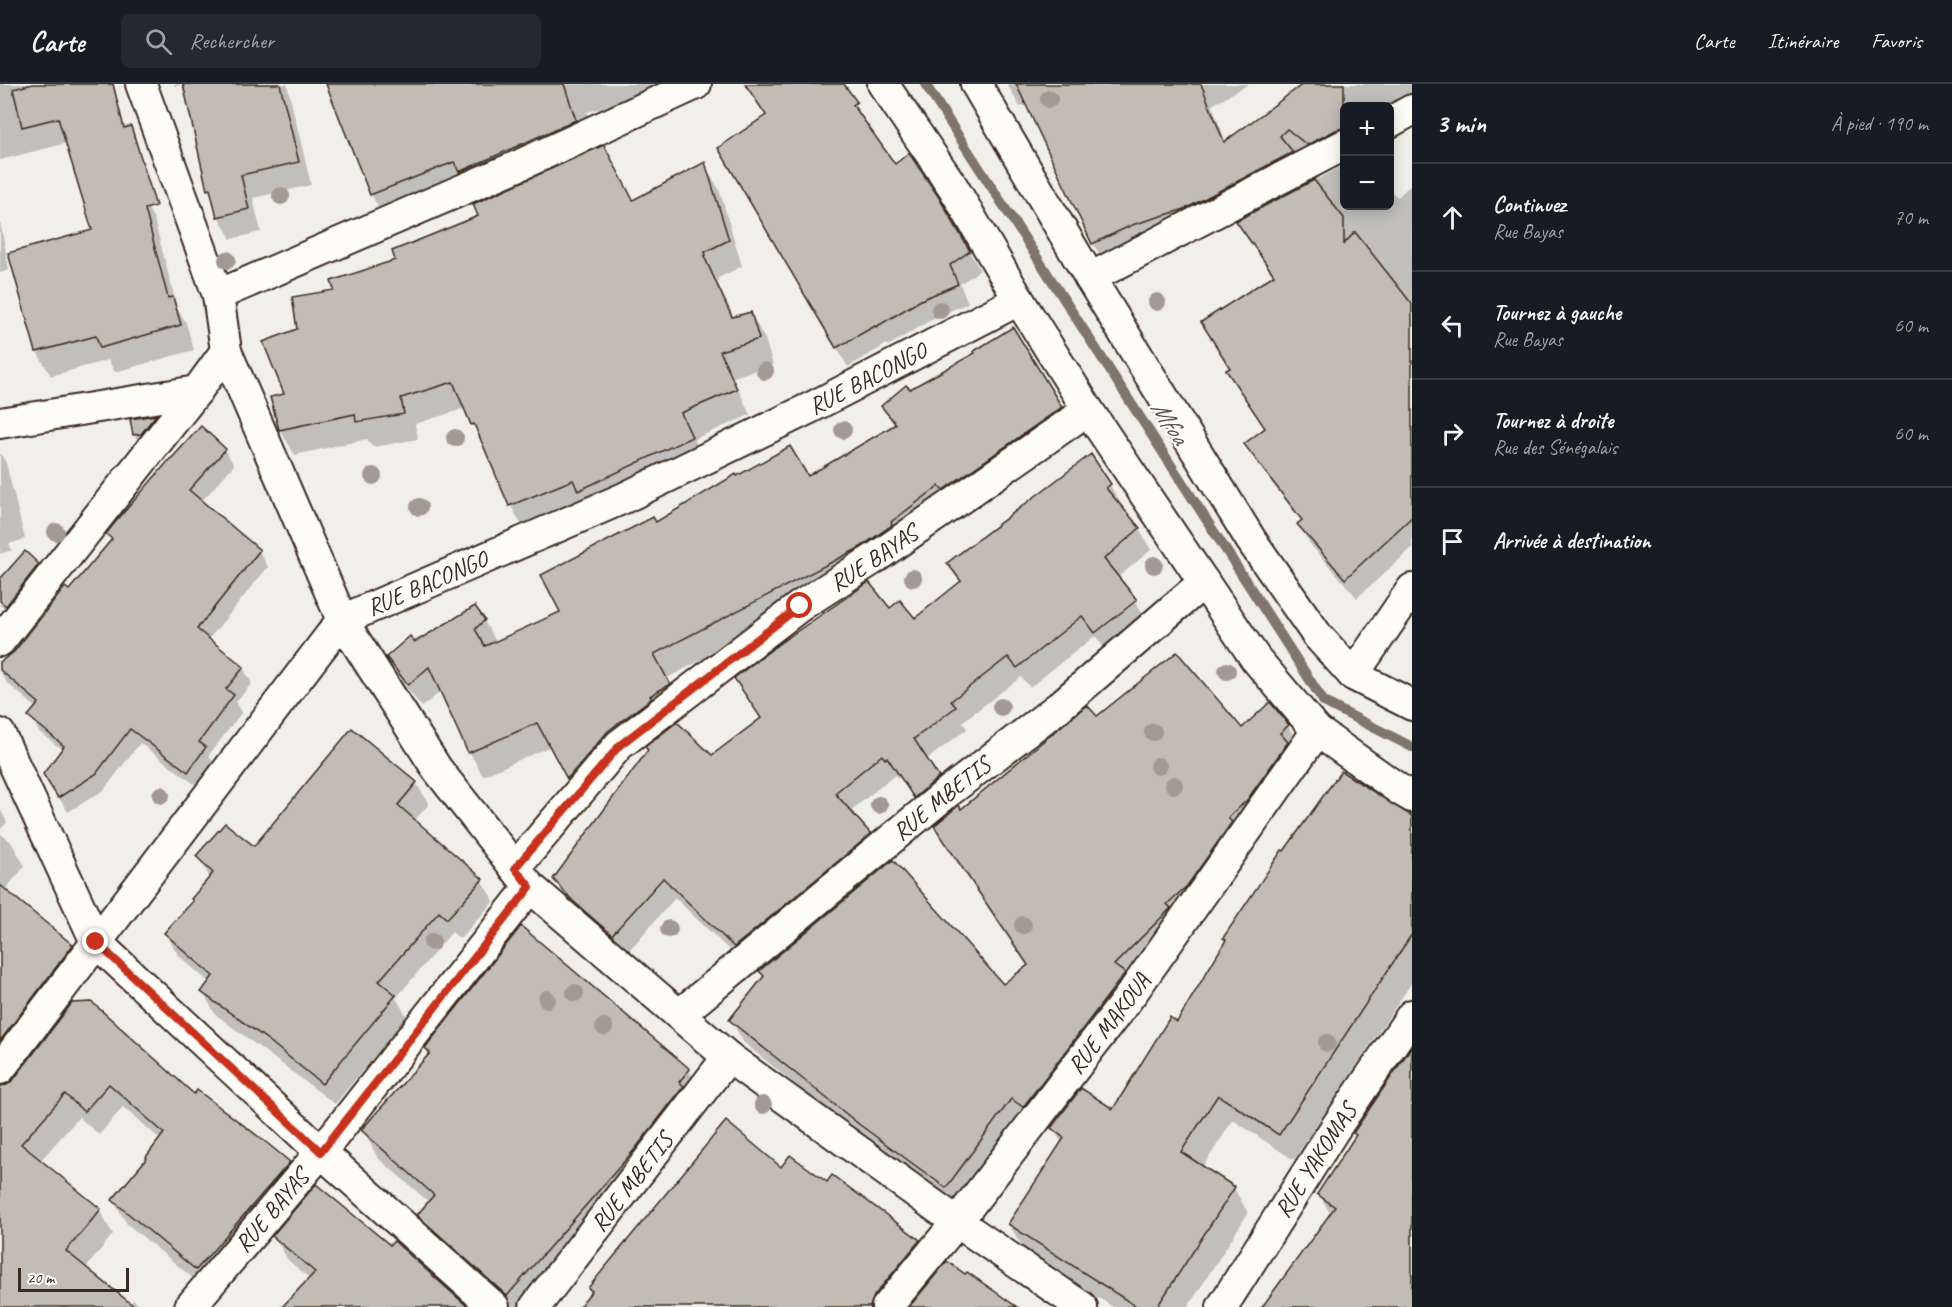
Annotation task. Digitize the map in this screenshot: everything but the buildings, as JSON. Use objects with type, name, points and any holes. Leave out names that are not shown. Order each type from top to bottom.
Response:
[{"type":"street","points":[[141,84],[218,295],[226,351],[342,620],[437,769],[523,877],[728,1057],[957,1222],[1082,1307]]},
{"type":"street","points":[[218,295],[522,164],[696,84]]},
{"type":"street","points":[[883,84],[953,187],[1019,300],[1088,410],[1255,658],[1317,731],[1400,790],[1412,796]]},
{"type":"street","points":[[976,84],[1090,278],[1251,540],[1317,635],[1353,675],[1412,705]]},
{"type":"street","points":[[1394,119],[1412,110]]},
{"type":"street","points":[[1090,278],[1340,147]]},
{"type":"street","name":"RUE BACONGO","points":[[0,1069],[342,620],[624,498],[812,407],[1019,300]]},
{"type":"street","points":[[0,641],[198,391],[226,351]]},
{"type":"street","points":[[0,423],[198,391]]},
{"type":"street","name":"RUE BAYAS","points":[[190,1307],[321,1152],[620,745],[800,606],[875,558],[1088,410]]},
{"type":"street","name":"RUE MBETIS","points":[[680,1014],[948,792],[1060,706],[1204,582]]},
{"type":"street","points":[[1353,675],[1412,589]]},
{"type":"street","name":"RUE MAKOUA","points":[[887,1307],[957,1222],[1132,993],[1317,731]]},
{"type":"street","points":[[0,734],[96,942],[321,1152],[494,1307]]},
{"type":"street","name":"RUE YAKOMAS","points":[[1222,1307],[1334,1130],[1412,1015]]},
{"type":"street","name":"RUE MBETIS","points":[[535,1307],[728,1057]]},
{"type":"waterway","name":"Mfoa","points":[[925,84],[1324,702],[1412,747]]},
{"type":"route","points":[[96,942],[321,1152],[530,887],[515,868],[620,745],[800,606]]}]
